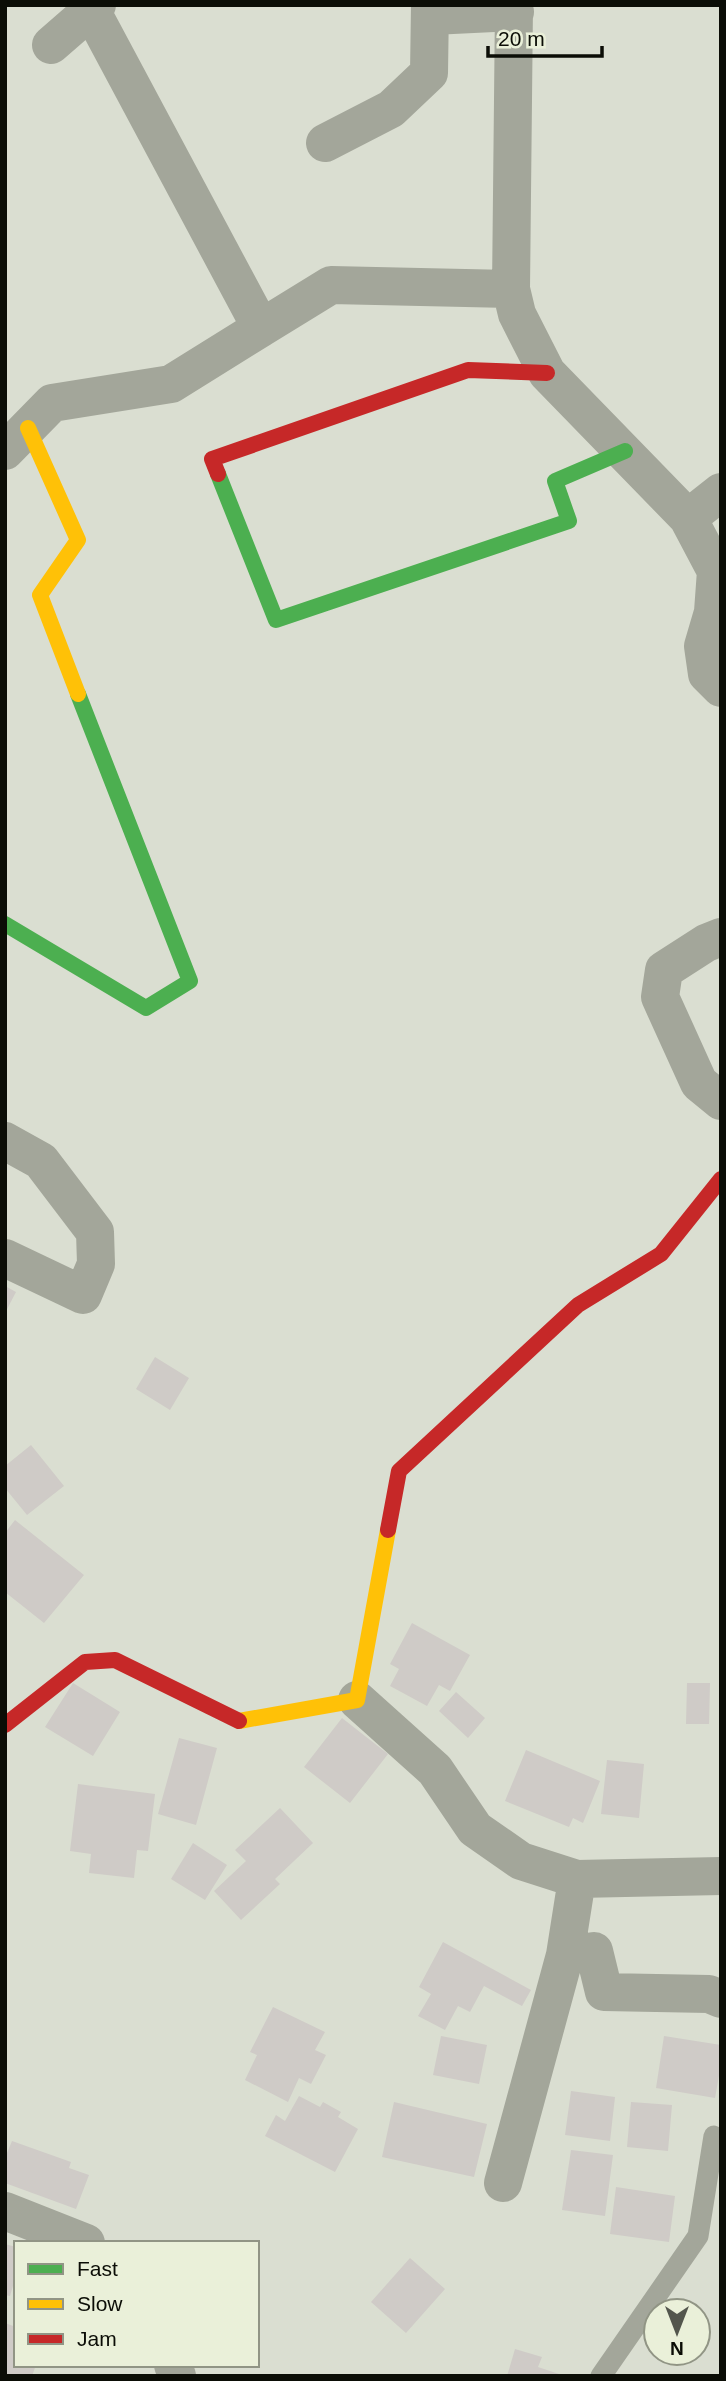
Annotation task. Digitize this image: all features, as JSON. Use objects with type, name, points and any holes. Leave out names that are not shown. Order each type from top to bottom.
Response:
[{"type":"street","points":[[51,45],[94,7],[261,328]]},
{"type":"street","points":[[325,143],[391,109],[429,73],[431,10],[515,9],[511,289],[517,314],[547,373],[688,518],[716,571],[713,612],[703,646],[707,674],[721,688]]},
{"type":"street","points":[[5,924],[146,1008],[190,981],[40,595],[78,540],[17,440],[52,403],[171,384],[331,285],[511,289]]},
{"type":"street","points":[[547,373],[468,370],[212,459],[276,620],[569,521],[555,481],[625,451]]},
{"type":"street","points":[[688,518],[721,492]]},
{"type":"street","points":[[721,937],[706,943],[664,970],[660,997],[699,1083],[721,1101]]},
{"type":"street","points":[[5,1141],[41,1161],[95,1232],[96,1264],[83,1295],[5,1258]]},
{"type":"street","points":[[357,1700],[398,1471],[578,1306],[661,1254],[721,1179]]},
{"type":"street","points":[[5,1726],[85,1662],[115,1660],[238,1721],[357,1700]]},
{"type":"street","points":[[357,1700],[435,1770],[475,1829],[522,1861],[577,1878],[721,1876]]},
{"type":"street","points":[[503,2183],[565,1955],[577,1878]]},
{"type":"street","points":[[565,1955],[594,1951],[604,1992],[709,1994],[721,1999]]},
{"type":"street","points":[[5,2211],[81,2241]]},
{"type":"lane","points":[[601,2376],[698,2235],[714,2136]]},
{"type":"building","points":[[5,1286],[16,1292],[5,1313]]},
{"type":"building","points":[[155,1357],[189,1378],[170,1410],[136,1389]]},
{"type":"building","points":[[31,1445],[64,1486],[27,1515],[5,1488],[5,1466]]},
{"type":"building","points":[[15,1520],[84,1575],[44,1623],[5,1592],[5,1533]]},
{"type":"building","points":[[412,1623],[470,1655],[450,1691],[439,1685],[427,1706],[390,1686],[399,1669],[390,1664]]},
{"type":"building","points":[[73,1683],[120,1712],[93,1756],[45,1727]]},
{"type":"building","points":[[687,1683],[710,1683],[709,1724],[686,1724]]},
{"type":"building","points":[[456,1692],[485,1718],[468,1738],[439,1711]]},
{"type":"building","points":[[342,1718],[388,1754],[350,1803],[304,1767]]},
{"type":"building","points":[[179,1738],[217,1748],[196,1825],[158,1814]]},
{"type":"building","points":[[526,1750],[600,1781],[583,1823],[573,1818],[569,1827],[505,1801]]},
{"type":"building","points":[[607,1760],[644,1764],[639,1818],[601,1814]]},
{"type":"building","points":[[78,1784],[155,1794],[148,1851],[137,1850],[134,1878],[89,1873],[91,1854],[70,1851]]},
{"type":"building","points":[[280,1808],[313,1843],[275,1879],[280,1884],[241,1920],[214,1891],[246,1861],[235,1850]]},
{"type":"building","points":[[193,1843],[227,1865],[205,1900],[171,1879]]},
{"type":"building","points":[[443,1942],[531,1990],[522,2006],[484,1986],[470,2012],[458,2006],[445,2030],[418,2016],[431,1994],[419,1987]]},
{"type":"building","points":[[273,2007],[325,2032],[315,2050],[326,2055],[311,2084],[299,2078],[288,2102],[245,2080],[257,2055],[250,2052]]},
{"type":"building","points":[[441,2036],[487,2045],[479,2084],[433,2075]]},
{"type":"building","points":[[664,2036],[721,2045],[721,2064],[715,2098],[656,2088]]},
{"type":"building","points":[[571,2091],[615,2097],[610,2141],[565,2135]]},
{"type":"building","points":[[299,2096],[320,2107],[323,2102],[341,2112],[338,2117],[358,2129],[335,2172],[265,2136],[276,2115],[285,2121]]},
{"type":"building","points":[[394,2102],[487,2124],[474,2177],[382,2157]]},
{"type":"building","points":[[631,2102],[672,2105],[668,2151],[627,2147]]},
{"type":"building","points":[[12,2141],[71,2162],[69,2168],[89,2175],[76,2209],[5,2183],[5,2158]]},
{"type":"building","points":[[571,2150],[613,2155],[605,2216],[562,2210]]},
{"type":"building","points":[[616,2187],[675,2196],[669,2242],[610,2234]]},
{"type":"building","points":[[5,2244],[14,2246],[14,2286],[10,2296],[5,2295]]},
{"type":"building","points":[[410,2258],[445,2289],[406,2333],[371,2302]]},
{"type":"building","points":[[5,2323],[14,2326],[14,2367],[35,2367],[32,2376],[5,2376]]},
{"type":"building","points":[[515,2349],[542,2357],[538,2367],[565,2376],[507,2376]]},
{"type":"traffic: fast","points":[[218,474],[276,620],[569,521],[555,481],[625,451]]},
{"type":"traffic: fast","points":[[5,924],[146,1008],[190,981],[78,694]]},
{"type":"traffic: slow","points":[[28,428],[78,540],[40,595],[78,694]]},
{"type":"traffic: slow","points":[[239,1721],[357,1700],[388,1530]]},
{"type":"traffic: jam","points":[[218,474],[212,459],[468,370],[547,373]]},
{"type":"traffic: jam","points":[[388,1530],[399,1471],[578,1305],[661,1254],[721,1179]]},
{"type":"traffic: jam","points":[[5,1725],[85,1662],[115,1660],[239,1721]]}]
